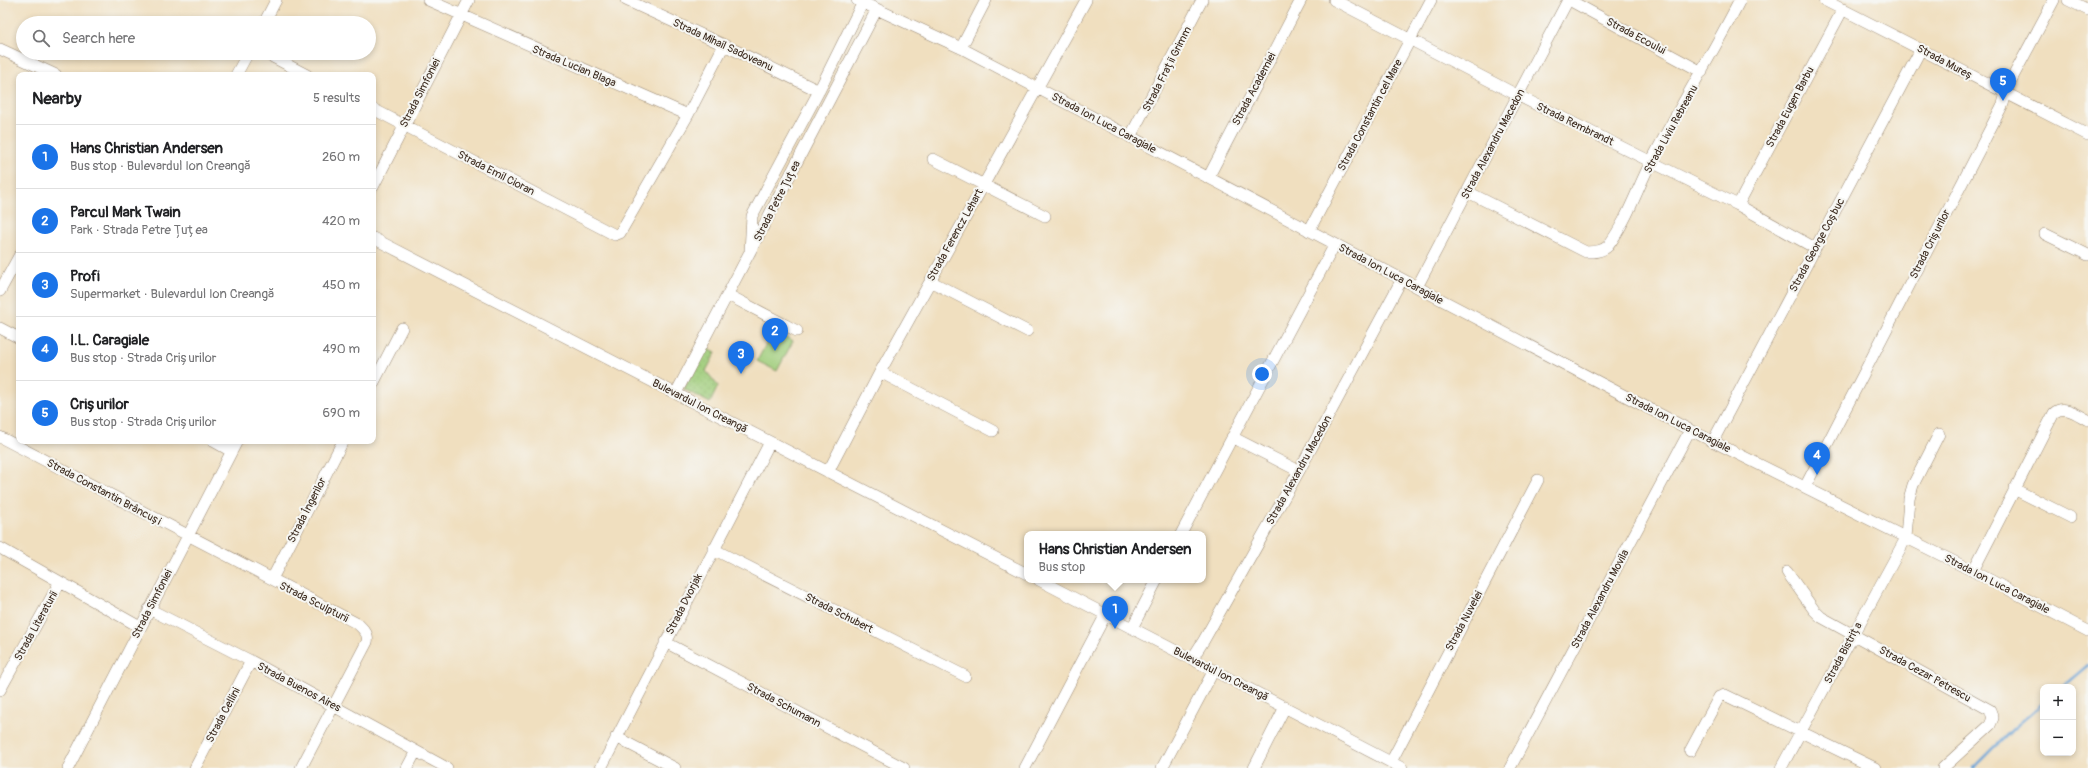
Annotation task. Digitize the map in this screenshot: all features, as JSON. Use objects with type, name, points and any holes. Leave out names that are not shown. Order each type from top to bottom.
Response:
[{"type":"street","points":[[268,16],[276,0]]},
{"type":"street","name":"Strada Lucian Blaga","points":[[428,0],[460,16],[688,115]]},
{"type":"street","name":"Strada Simfoniei","points":[[376,181],[469,0]]},
{"type":"street","name":"Strada Mihail Sadoveanu","points":[[626,0],[724,45],[817,95],[826,105]]},
{"type":"street","points":[[961,48],[986,0]]},
{"type":"street","name":"Strada Ferencz Lehart","points":[[828,472],[880,372],[1086,0]]},
{"type":"street","name":"Strada Frații Grimm","points":[[1130,137],[1202,0]]},
{"type":"street","name":"Strada Academiei","points":[[1208,178],[1301,0]]},
{"type":"street","name":"Strada Rembrandt","points":[[1334,0],[1519,96],[1738,205],[1815,248]]},
{"type":"street","name":"Strada Constantin cel Mare","points":[[1309,231],[1431,0]]},
{"type":"street","name":"Strada Ecoului","points":[[1569,0],[1702,72]]},
{"type":"street","name":"Strada Alexandru Macedon","points":[[1417,287],[1569,0]]},
{"type":"street","name":"Strada Liviu Rebreanu","points":[[1468,192],[1586,252],[1596,252],[1607,247],[1619,228],[1651,162],[1702,72],[1740,0]]},
{"type":"street","name":"Strada Mureș","points":[[1824,0],[2088,135]]},
{"type":"street","name":"Strada Crișurilor","points":[[1805,487],[2006,94],[2008,86],[2054,0]]},
{"type":"street","points":[[2068,0],[2088,10]]},
{"type":"street","points":[[750,253],[752,216],[817,95],[862,1]]},
{"type":"street","name":"Strada Ion Luca Caragiale","points":[[862,1],[961,48],[1690,430],[1973,571],[2088,631]]},
{"type":"street","name":"Strada Petre Țuțea","points":[[676,393],[877,9]]},
{"type":"street","name":"Strada Eugen Barbu","points":[[1738,205],[1843,9]]},
{"type":"street","points":[[688,115],[724,45]]},
{"type":"street","points":[[0,48],[16,56]]},
{"type":"street","name":"Strada George Coșbuc","points":[[1713,441],[1921,49]]},
{"type":"street","points":[[25,60],[50,72]]},
{"type":"street","points":[[238,72],[244,60]]},
{"type":"street","points":[[278,60],[301,72]]},
{"type":"street","name":"Strada Emil Cioran","points":[[376,111],[615,235],[620,233],[688,115]]},
{"type":"street","points":[[933,159],[1045,216]]},
{"type":"street","points":[[2045,234],[2088,255]]},
{"type":"street","name":"Bulevardul Ion Creangă","points":[[376,240],[1024,572]]},
{"type":"street","points":[[1183,531],[1335,244]]},
{"type":"street","points":[[0,291],[16,262]]},
{"type":"street","name":"Strada Alexandru Macedon","points":[[1192,659],[1298,471],[1402,279]]},
{"type":"street","points":[[930,281],[1027,331]]},
{"type":"street","points":[[728,295],[797,331]]},
{"type":"street","points":[[0,328],[16,336]]},
{"type":"street","points":[[376,378],[402,328]]},
{"type":"street","points":[[880,372],[993,431]]},
{"type":"street","points":[[1973,571],[2054,412],[2058,409],[2064,408],[2088,420]]},
{"type":"street","name":"Strada Alexandru Movila","points":[[1510,768],[1690,430]]},
{"type":"street","points":[[1906,538],[1913,485],[1939,434]]},
{"type":"street","name":"Strada Constantin Brâncuși","points":[[0,437],[187,536]]},
{"type":"street","points":[[1232,437],[1298,471]]},
{"type":"street","name":"Strada Dvorjak","points":[[601,768],[713,549],[770,442]]},
{"type":"street","points":[[218,444],[232,451]]},
{"type":"street","name":"Strada Simfoniei","points":[[68,768],[236,444]]},
{"type":"street","name":"Strada Îngerilor","points":[[272,580],[342,444]]},
{"type":"street","name":"Strada Nuvelei","points":[[1391,762],[1538,480]]},
{"type":"street","points":[[2014,489],[2070,518]]},
{"type":"street","name":"Strada Sculpturii","points":[[187,536],[358,624],[367,634],[367,642],[300,768]]},
{"type":"street","name":"Strada Bistrița","points":[[1781,768],[1906,538]]},
{"type":"street","points":[[0,548],[140,627]]},
{"type":"street","name":"Strada Schubert","points":[[713,549],[965,676]]},
{"type":"street","name":"Strada Cezar Petrescu","points":[[1787,572],[1814,610],[1822,617],[1990,710],[1993,718],[1990,725],[1943,768]]},
{"type":"street","name":"Strada Literaturii","points":[[0,690],[60,582]]},
{"type":"street","name":"Bulevardul Ion Creangă","points":[[1045,583],[1402,768]]},
{"type":"street","points":[[1132,628],[1155,583]]},
{"type":"street","name":"Strada Buenos Aires","points":[[149,609],[251,661],[447,768]]},
{"type":"street","points":[[1025,768],[1106,614]]},
{"type":"street","name":"Strada Schumann","points":[[665,642],[904,768]]},
{"type":"street","name":"Strada Cellini","points":[[195,768],[251,661]]},
{"type":"street","points":[[1162,768],[1214,670]]},
{"type":"street","points":[[1690,751],[1719,698],[1725,695],[1800,733],[1875,768]]},
{"type":"street","points":[[1254,768],[1285,707]]},
{"type":"street","points":[[616,738],[675,768]]},
{"type":"street","points":[[407,768],[416,751]]},
{"type":"green space","points":[[773,331],[793,341],[777,371],[757,361]]},
{"type":"green space","points":[[706,347],[716,352],[706,371],[718,386],[710,403],[684,389]]},
{"type":"waterway","points":[[2066,684],[2088,665]]},
{"type":"waterway","points":[[1974,768],[2013,729],[2040,706]]},
{"type":"place","name":"Crișurilor","points":[[2003,101]]},
{"type":"place","name":"Parcul Mark Twain","points":[[775,351]]},
{"type":"place","name":"Profi","points":[[741,374]]},
{"type":"place","name":"I.L. Caragiale","points":[[1817,475]]},
{"type":"place","name":"Hans Christian Andersen","points":[[1115,629]]}]
